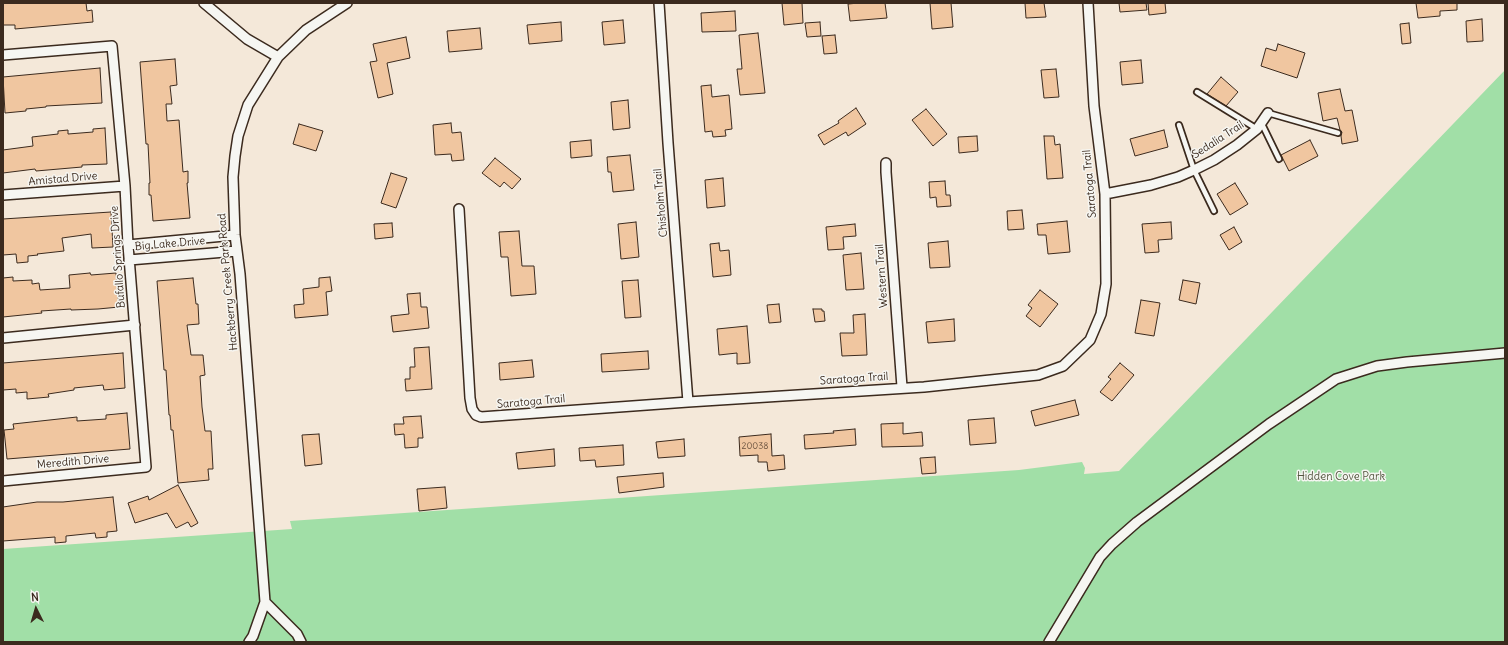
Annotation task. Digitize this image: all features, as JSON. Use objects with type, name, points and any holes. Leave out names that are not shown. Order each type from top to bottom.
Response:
[{"type":"street","points":[[204,3],[247,39],[278,57]]},
{"type":"street","name":"Hackberry Creek Park Road","points":[[249,642],[253,636],[265,602],[240,274],[235,235],[233,177],[238,136],[248,105],[278,57],[306,30],[347,3]]},
{"type":"street","name":"Chisholm Trail","points":[[659,3],[688,402]]},
{"type":"street","name":"Saratoga Trail","points":[[459,209],[470,398],[472,409],[476,415],[481,418],[902,387],[924,387],[1038,375],[1063,366],[1090,340],[1101,314],[1106,284],[1105,194],[1094,106],[1088,3]]},
{"type":"street","name":"Bufallo Springs Drive","points":[[3,54],[112,46],[125,186],[129,260],[146,468]]},
{"type":"street","name":"Sedalia Trail","points":[[1105,194],[1171,179],[1194,170],[1214,160],[1237,145],[1259,126],[1268,113]]},
{"type":"street","name":"Western Trail","points":[[886,163],[902,387]]},
{"type":"street","name":"Amistad Drive","points":[[3,195],[125,186]]},
{"type":"street","name":"Big Lake Drive","points":[[128,245],[235,235]]},
{"type":"street","name":"Big Lake Drive","points":[[129,260],[237,251]]},
{"type":"street","points":[[3,338],[135,325]]},
{"type":"street","points":[[1049,642],[1100,556],[1112,544],[1137,522],[1244,443],[1336,379],[1377,366],[1406,362],[1505,354]]},
{"type":"street","name":"Meredith Drive","points":[[3,481],[146,468]]},
{"type":"street","points":[[265,602],[297,634],[301,642]]},
{"type":"lane","points":[[1197,92],[1259,126],[1279,160]]},
{"type":"lane","points":[[1268,113],[1338,133]]},
{"type":"lane","points":[[1179,125],[1194,170],[1214,211]]},
{"type":"green space","name":"Hidden Cove Park","points":[[1505,70],[1505,642],[3,642],[3,549],[292,529],[290,521],[1019,470],[1082,462],[1085,468],[1084,474],[1119,471]]},
{"type":"building","points":[[3,3],[86,3],[87,11],[92,10],[93,22],[15,29],[15,25],[3,25]]},
{"type":"building","points":[[782,3],[802,3],[803,23],[784,25]]},
{"type":"building","points":[[885,3],[887,18],[850,21],[848,4]]},
{"type":"building","points":[[930,3],[951,3],[953,27],[932,29]]},
{"type":"building","points":[[1025,3],[1044,3],[1046,17],[1026,18]]},
{"type":"building","points":[[1119,3],[1146,3],[1147,10],[1120,12]]},
{"type":"building","points":[[1148,3],[1165,3],[1166,13],[1149,15]]},
{"type":"building","points":[[1416,3],[1457,3],[1457,10],[1440,11],[1440,16],[1418,18]]},
{"type":"building","points":[[735,11],[736,31],[702,32],[701,13]]},
{"type":"building","points":[[1482,19],[1483,41],[1467,42],[1466,21]]},
{"type":"building","points":[[623,20],[625,43],[604,45],[602,22]]},
{"type":"building","points":[[561,22],[562,41],[529,44],[527,25]]},
{"type":"building","points":[[820,22],[821,36],[807,37],[805,23]]},
{"type":"building","points":[[1409,23],[1411,43],[1402,44],[1400,24]]},
{"type":"building","points":[[480,28],[482,49],[449,52],[447,31]]},
{"type":"building","points":[[758,33],[765,93],[740,95],[737,69],[742,69],[739,35]]},
{"type":"building","points":[[835,35],[837,53],[824,54],[822,36]]},
{"type":"building","points":[[406,37],[410,58],[387,63],[393,94],[378,98],[370,62],[377,61],[373,44]]},
{"type":"building","points":[[1278,44],[1305,53],[1297,78],[1261,66],[1266,48],[1276,51]]},
{"type":"building","points":[[175,59],[177,85],[170,86],[172,104],[166,104],[167,121],[179,120],[183,172],[188,171],[187,183],[190,218],[153,221],[151,195],[149,195],[150,183],[148,144],[146,144],[140,62]]},
{"type":"building","points":[[1141,60],[1143,83],[1122,85],[1120,62]]},
{"type":"building","points":[[100,68],[102,103],[46,106],[26,109],[26,111],[5,113],[3,77]]},
{"type":"building","points":[[1056,69],[1059,97],[1044,98],[1041,70]]},
{"type":"building","points":[[1221,77],[1238,92],[1226,106],[1207,94]]},
{"type":"building","points":[[711,85],[712,97],[729,95],[732,129],[725,130],[726,136],[713,137],[712,131],[705,132],[701,86]]},
{"type":"building","points":[[1340,89],[1345,111],[1352,110],[1358,141],[1342,144],[1342,132],[1340,130],[1337,118],[1323,121],[1318,93]]},
{"type":"building","points":[[628,100],[630,128],[613,130],[611,102]]},
{"type":"building","points":[[856,108],[866,124],[848,136],[846,132],[824,145],[818,135],[839,123],[838,121]]},
{"type":"building","points":[[926,109],[947,134],[933,146],[912,120]]},
{"type":"building","points":[[451,123],[452,133],[461,132],[464,160],[452,161],[451,154],[435,155],[433,125]]},
{"type":"building","points":[[299,124],[323,131],[316,151],[293,144]]},
{"type":"building","points":[[105,128],[107,164],[82,165],[82,167],[36,171],[35,169],[3,173],[3,150],[33,146],[32,137],[58,134],[58,131],[68,130],[68,134],[93,132],[93,129]]},
{"type":"building","points":[[1164,130],[1168,147],[1135,156],[1130,139]]},
{"type":"building","points":[[977,136],[978,151],[959,153],[958,137]]},
{"type":"building","points":[[1044,136],[1054,136],[1055,145],[1060,144],[1063,178],[1047,179]]},
{"type":"building","points":[[591,140],[592,156],[571,158],[570,142]]},
{"type":"building","points":[[1310,140],[1318,156],[1289,171],[1281,155]]},
{"type":"building","points":[[630,155],[634,190],[613,192],[611,172],[608,172],[607,157]]},
{"type":"building","points":[[495,158],[521,179],[512,189],[504,182],[500,187],[482,173]]},
{"type":"building","points":[[391,173],[407,178],[396,208],[381,203]]},
{"type":"building","points":[[723,178],[725,206],[707,208],[705,180]]},
{"type":"building","points":[[945,181],[946,195],[950,195],[951,206],[937,207],[936,197],[930,198],[929,182]]},
{"type":"building","points":[[1235,183],[1248,204],[1230,215],[1217,194]]},
{"type":"building","points":[[1022,210],[1024,229],[1008,230],[1007,211]]},
{"type":"building","points":[[111,212],[113,247],[92,248],[91,234],[62,238],[64,251],[28,256],[28,262],[17,263],[16,254],[3,255],[3,219]]},
{"type":"building","points":[[1067,221],[1070,252],[1048,254],[1046,235],[1038,235],[1037,224]]},
{"type":"building","points":[[636,222],[639,257],[621,259],[618,224]]},
{"type":"building","points":[[1171,222],[1172,239],[1158,240],[1159,252],[1145,253],[1142,224]]},
{"type":"building","points":[[392,223],[393,237],[375,239],[374,224]]},
{"type":"building","points":[[855,224],[856,236],[843,237],[844,249],[828,250],[826,227]]},
{"type":"building","points":[[1234,227],[1242,242],[1229,250],[1220,235]]},
{"type":"building","points":[[519,231],[522,266],[534,266],[536,294],[511,296],[508,257],[501,257],[499,232]]},
{"type":"building","points":[[948,241],[950,267],[930,268],[928,243]]},
{"type":"building","points":[[719,243],[720,251],[729,250],[731,275],[713,277],[710,244]]},
{"type":"building","points":[[861,253],[864,289],[846,290],[843,255]]},
{"type":"building","points":[[90,273],[91,275],[116,273],[119,307],[41,311],[42,313],[3,317],[3,278],[13,277],[13,281],[32,280],[32,284],[39,283],[40,290],[70,288],[69,275]]},
{"type":"building","points":[[330,277],[332,291],[326,292],[328,315],[295,318],[294,305],[304,304],[303,289],[319,287],[319,278]]},
{"type":"building","points":[[193,278],[196,304],[198,304],[199,324],[187,325],[191,355],[203,355],[205,375],[200,376],[202,407],[205,431],[211,431],[213,469],[208,469],[209,480],[178,483],[173,430],[171,430],[169,415],[166,370],[164,370],[157,281]]},
{"type":"building","points":[[638,280],[641,317],[625,318],[622,281]]},
{"type":"building","points":[[1183,280],[1200,283],[1196,304],[1179,300]]},
{"type":"building","points":[[1040,290],[1058,304],[1040,327],[1026,316],[1032,308],[1028,305]]},
{"type":"building","points":[[420,293],[421,307],[427,307],[429,328],[393,332],[391,316],[409,314],[407,294]]},
{"type":"building","points":[[1141,300],[1160,303],[1154,336],[1135,333]]},
{"type":"building","points":[[779,304],[781,322],[769,323],[767,305]]},
{"type":"building","points":[[813,309],[822,309],[822,311],[824,311],[825,321],[815,322]]},
{"type":"building","points":[[865,314],[867,355],[842,356],[840,333],[854,333],[853,315]]},
{"type":"building","points":[[954,319],[955,341],[928,343],[926,322]]},
{"type":"building","points":[[747,326],[750,363],[737,364],[737,353],[719,355],[717,329]]},
{"type":"building","points":[[429,347],[432,389],[406,391],[405,379],[410,379],[410,367],[415,367],[414,348]]},
{"type":"building","points":[[648,351],[649,369],[602,372],[601,354]]},
{"type":"building","points":[[123,353],[125,388],[104,390],[103,385],[74,388],[74,390],[48,394],[49,397],[27,399],[27,392],[16,393],[16,389],[3,390],[3,363]]},
{"type":"building","points":[[532,360],[534,377],[500,380],[499,363]]},
{"type":"building","points":[[1120,363],[1134,375],[1112,401],[1100,392],[1111,379],[1108,377]]},
{"type":"building","points":[[1075,400],[1079,415],[1035,426],[1031,411]]},
{"type":"building","points":[[127,413],[130,449],[7,459],[4,430],[14,429],[13,424],[77,417],[77,421],[106,419],[106,415]]},
{"type":"building","points":[[421,416],[423,438],[418,438],[418,447],[405,448],[404,434],[395,435],[394,424],[404,424],[403,417]]},
{"type":"building","points":[[994,418],[996,443],[970,445],[968,420]]},
{"type":"building","points":[[903,423],[903,434],[922,432],[923,446],[882,447],[881,424]]},
{"type":"building","points":[[855,429],[856,445],[805,449],[804,435],[834,433],[833,431]]},
{"type":"building","points":[[319,434],[322,464],[305,466],[302,435]]},
{"type":"building","points":[[771,434],[772,456],[784,455],[785,469],[768,471],[767,462],[758,462],[758,455],[740,456],[739,437]]},
{"type":"building","points":[[684,439],[685,456],[658,458],[656,442]]},
{"type":"building","points":[[623,445],[624,465],[596,467],[595,460],[580,461],[579,448]]},
{"type":"building","points":[[554,449],[555,466],[518,469],[516,453]]},
{"type":"building","points":[[935,457],[936,473],[922,474],[920,458]]},
{"type":"building","points":[[663,473],[664,487],[619,493],[617,477]]},
{"type":"building","points":[[178,485],[198,523],[191,527],[188,522],[176,528],[167,513],[135,523],[128,503],[148,496],[149,500]]},
{"type":"building","points":[[445,487],[447,508],[419,511],[417,489]]},
{"type":"building","points":[[113,497],[117,531],[107,532],[107,537],[96,538],[95,533],[66,536],[66,542],[55,543],[55,537],[3,541],[3,507],[37,502],[63,502]]}]
